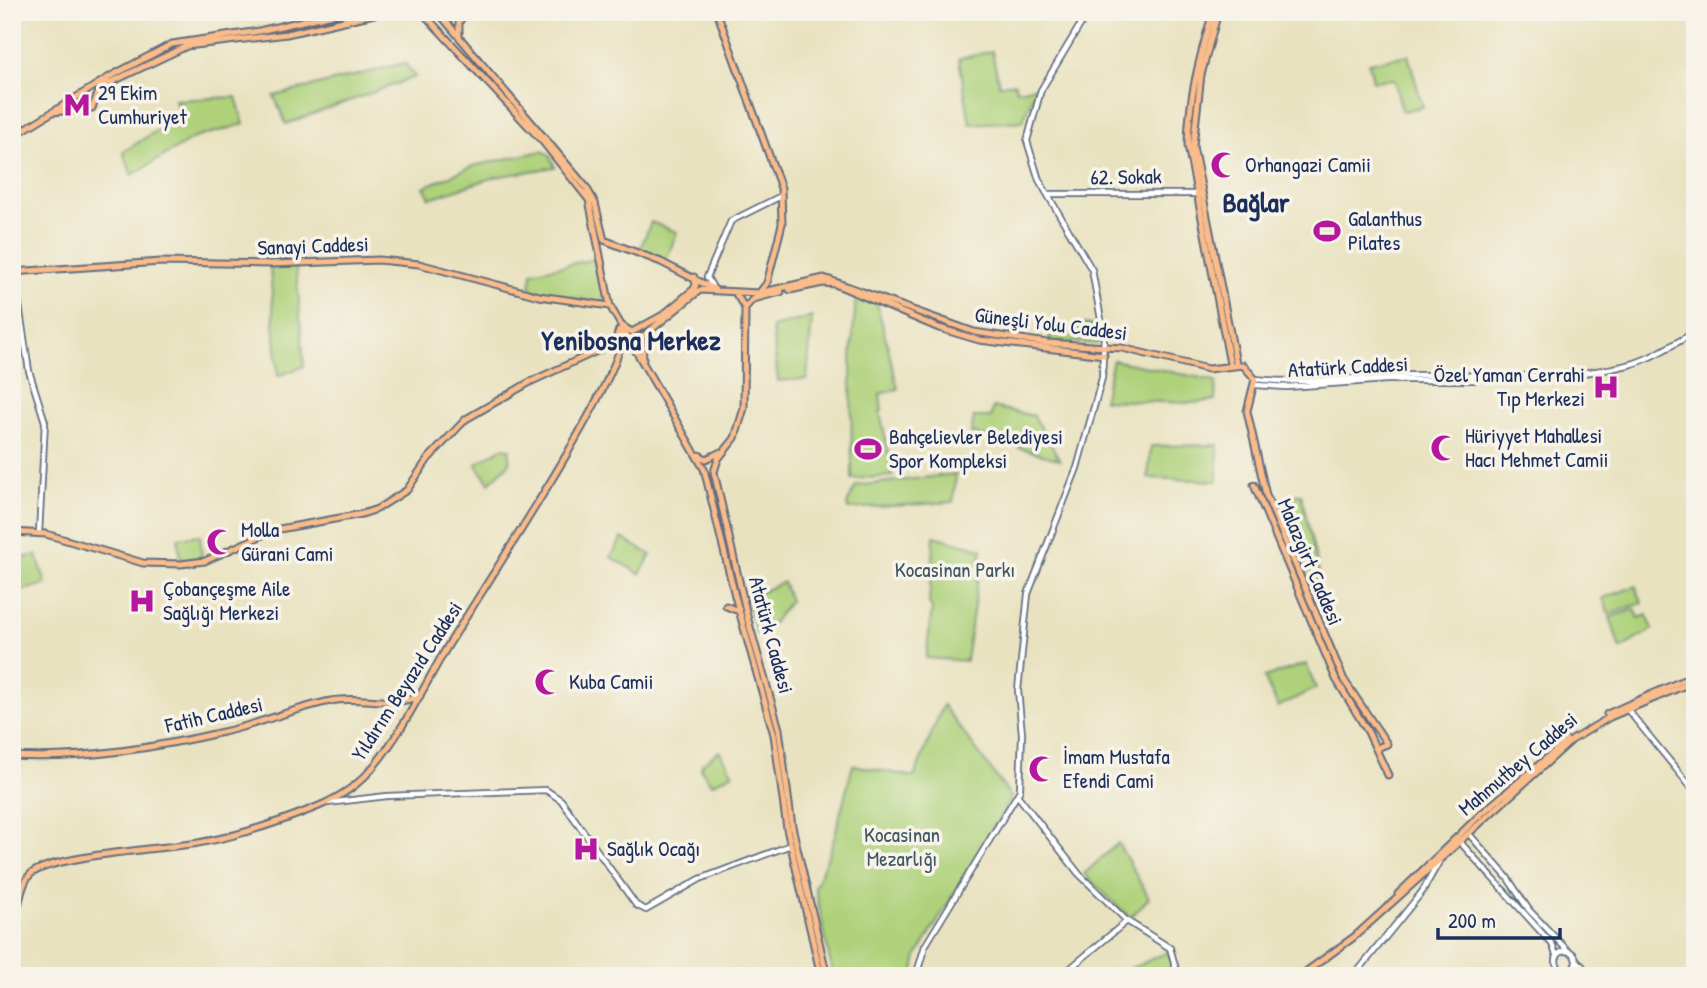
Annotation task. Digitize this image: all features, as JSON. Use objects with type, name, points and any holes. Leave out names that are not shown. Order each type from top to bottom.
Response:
[{"type":"main road","points":[[12,137],[111,76],[173,44],[259,31],[342,12]]},
{"type":"main road","points":[[316,29],[367,12]]},
{"type":"main road","points":[[53,113],[92,108],[101,87],[175,50],[316,29],[383,12]]},
{"type":"main road","points":[[422,12],[542,142],[581,189],[593,211],[598,254],[610,306],[694,450],[709,482],[739,611],[774,735],[791,845],[821,976]]},
{"type":"main road","points":[[438,12],[586,187],[595,203],[601,237],[614,246],[598,254]]},
{"type":"main road","points":[[459,36],[459,21],[468,12]]},
{"type":"main road","points":[[717,12],[782,196],[782,224],[775,256],[767,283],[759,293]]},
{"type":"main road","points":[[1213,12],[1197,66],[1188,124],[1188,146],[1195,192],[1233,364]]},
{"type":"main road","points":[[1219,12],[1201,75],[1193,124],[1193,146],[1233,364]]},
{"type":"main road","points":[[83,95],[91,95],[95,101]]},
{"type":"main road","points":[[83,95],[79,103],[84,109]]},
{"type":"main road","name":"Güneşli Yolu Caddesi","points":[[614,246],[693,276],[715,289],[735,294],[759,293],[824,278],[836,279],[974,332],[1047,343],[1104,346],[1144,352],[1208,369],[1233,364]]},
{"type":"main road","name":"Sanayi Caddesi","points":[[13,272],[161,262],[272,264],[401,261],[491,281],[539,296],[610,306]]},
{"type":"main road","points":[[618,323],[632,332],[647,326],[694,289],[696,284],[693,276]]},
{"type":"main road","name":"Güneşli Yolu Caddesi","points":[[745,308],[752,299],[823,283],[835,284],[939,328],[979,340],[1104,355]]},
{"type":"main road","points":[[621,352],[632,346],[696,292],[715,289]]},
{"type":"main road","points":[[735,294],[745,308]]},
{"type":"main road","name":"Atatürk Caddesi","points":[[745,308],[744,408],[735,438],[723,451],[714,472],[752,637],[779,729],[792,826],[827,976]]},
{"type":"main road","points":[[12,532],[39,533],[143,563],[181,564],[205,561],[274,530],[333,522],[377,509],[407,490],[457,426],[530,382],[610,345],[618,337],[618,323]]},
{"type":"main road","points":[[618,323],[623,338],[621,352]]},
{"type":"main road","points":[[643,360],[640,344],[645,333]]},
{"type":"main road","name":"Yıldırım Beyazıd Caddesi","points":[[12,921],[26,880],[32,873],[74,861],[220,838],[324,803],[367,774],[413,709],[446,648],[520,534],[621,352]]},
{"type":"main road","points":[[1233,364],[1249,369],[1255,382]]},
{"type":"main road","name":"Malazgirt Caddesi","points":[[1255,382],[1247,404],[1262,484],[1344,680],[1387,744],[1377,748]]},
{"type":"main road","points":[[694,450],[706,459],[723,451]]},
{"type":"main road","name":"Malazgirt Caddesi","points":[[1254,485],[1336,679],[1377,748],[1388,775]]},
{"type":"main road","points":[[726,606],[739,611]]},
{"type":"main road","name":"Mahmutbey Caddesi","points":[[1300,976],[1354,937],[1512,790],[1590,724],[1651,692],[1695,675]]},
{"type":"main road","name":"Mahmutbey Caddesi","points":[[1512,790],[1572,740],[1627,709],[1695,681]]},
{"type":"main road","name":"Fatih Caddesi","points":[[12,755],[75,756],[223,732],[332,700],[405,702],[420,696]]},
{"type":"main road","points":[[405,702],[413,709]]},
{"type":"main road","name":"Mahmutbey Caddesi","points":[[1384,909],[1469,834],[1483,817]]},
{"type":"street","points":[[916,976],[925,946],[1018,796],[1022,734],[1018,690],[1028,594],[1077,468],[1098,399],[1104,346],[1092,270],[1039,180],[1027,144],[1030,123],[1041,90],[1088,12]]},
{"type":"street","points":[[1195,192],[1202,197]]},
{"type":"street","name":"62. Sokak","points":[[1049,194],[1195,192]]},
{"type":"street","points":[[715,289],[708,281],[710,268],[731,221],[782,196]]},
{"type":"street","points":[[693,276],[705,274],[710,268]]},
{"type":"street","points":[[13,272],[30,375],[45,422],[39,533]]},
{"type":"street","name":"Atatürk Caddesi","points":[[1255,382],[1287,387],[1419,377],[1516,380],[1629,364],[1695,332]]},
{"type":"street","points":[[1254,485],[1262,484]]},
{"type":"street","points":[[1627,709],[1695,792]]},
{"type":"street","points":[[324,803],[546,790],[561,800],[636,905],[646,910],[700,879],[791,845]]},
{"type":"street","points":[[1018,796],[1079,874],[1127,921],[1170,948],[1178,976]]},
{"type":"street","points":[[1469,834],[1507,877],[1529,910],[1591,976]]},
{"type":"street","points":[[1460,842],[1552,944],[1559,967],[1582,976]]},
{"type":"street","points":[[1354,976],[1422,892],[1440,860]]},
{"type":"street","points":[[1061,976],[1127,921]]},
{"type":"street","points":[[1557,957],[1563,952],[1569,952]]},
{"type":"street","points":[[1571,970],[1575,965],[1575,957]]},
{"type":"green space","points":[[992,51],[999,85],[1015,83],[1016,90],[1036,87],[1023,121],[970,124],[959,59]]},
{"type":"green space","points":[[1408,55],[1423,107],[1402,111],[1394,79],[1373,81],[1369,63]]},
{"type":"green space","points":[[405,63],[415,77],[286,124],[274,96]]},
{"type":"green space","points":[[236,97],[244,124],[194,138],[132,175],[123,152],[180,116],[175,100]]},
{"type":"green space","points":[[542,151],[549,154],[555,167],[495,177],[430,198],[424,187],[473,166]]},
{"type":"green space","points":[[651,222],[677,232],[666,261],[640,249]]},
{"type":"green space","points":[[595,259],[604,299],[601,303],[530,290],[532,272]]},
{"type":"green space","points":[[296,266],[304,366],[278,376],[270,268]]},
{"type":"green space","points":[[856,296],[877,303],[898,389],[880,394],[880,412],[893,476],[852,479],[851,360]]},
{"type":"green space","points":[[812,317],[807,379],[778,381],[772,327]]},
{"type":"green space","points":[[1078,323],[1094,326],[1103,337],[1097,344],[1049,341],[1051,324],[1075,328]]},
{"type":"green space","points":[[1113,360],[1216,381],[1215,400],[1193,403],[1103,400]]},
{"type":"green space","points":[[993,407],[1034,416],[1060,460],[971,433],[974,417],[991,417]]},
{"type":"green space","points":[[1218,445],[1217,481],[1148,478],[1151,446]]},
{"type":"green space","points":[[502,448],[510,449],[509,464],[489,483],[476,464]]},
{"type":"green space","points":[[956,474],[953,502],[848,509],[847,504],[856,486]]},
{"type":"green space","points":[[1301,494],[1321,581],[1306,583],[1272,501]]},
{"type":"green space","points":[[200,535],[202,558],[180,559],[178,538]]},
{"type":"green space","name":"Kocasinan Parkı","points":[[934,536],[982,549],[966,661],[926,658],[932,608],[929,603]]},
{"type":"green space","points":[[622,538],[651,555],[640,574],[611,557]]},
{"type":"green space","points":[[37,555],[46,584],[12,593],[12,560]]},
{"type":"green space","points":[[783,582],[790,601],[768,629],[757,634],[746,599]]},
{"type":"green space","points":[[1636,586],[1642,603],[1609,614],[1603,598]]},
{"type":"green space","points":[[1635,609],[1639,618],[1647,615],[1653,629],[1620,649],[1610,617]]},
{"type":"green space","points":[[1306,664],[1316,688],[1278,707],[1264,677]]},
{"type":"green space","name":"Kocasinan Mezarlığı","points":[[943,705],[1011,797],[917,956],[913,976],[833,976],[815,887],[832,846],[853,765],[914,777]]},
{"type":"green space","points":[[719,751],[733,773],[712,784],[701,770],[702,764]]},
{"type":"green space","points":[[1118,843],[1149,898],[1130,918],[1084,874]]},
{"type":"green space","points":[[1168,952],[1175,976],[1115,976],[1115,975]]},
{"type":"place","name":"29 Ekim Cumhuriyet","points":[[77,105]]},
{"type":"place","name":"Orhangazi Camii","points":[[1224,165]]},
{"type":"place","name":"Galanthus Pilates","points":[[1327,231]]},
{"type":"place","name":"Özel Yaman Cerrahi Tıp Merkezi","points":[[1606,387]]},
{"type":"place","name":"Hüriyyet Mahallesi Hacı Mehmet Camii","points":[[1444,448]]},
{"type":"place","name":"Bahçelievler Belediyesi Spor Kompleksi","points":[[868,449]]},
{"type":"place","name":"Molla Gürani Cami","points":[[220,542]]},
{"type":"place","name":"Çobançeşme Aile Sağlığı Merkezi","points":[[142,601]]},
{"type":"place","name":"Kuba Camii","points":[[548,682]]},
{"type":"place","name":"İmam Mustafa Efendi Cami","points":[[1042,769]]},
{"type":"place","name":"Sağlık Ocağı","points":[[586,849]]},
{"type":"district","name":"Bağlar","points":[[1256,202]]},
{"type":"district","name":"Yenibosna Merkez","points":[[631,340]]}]
